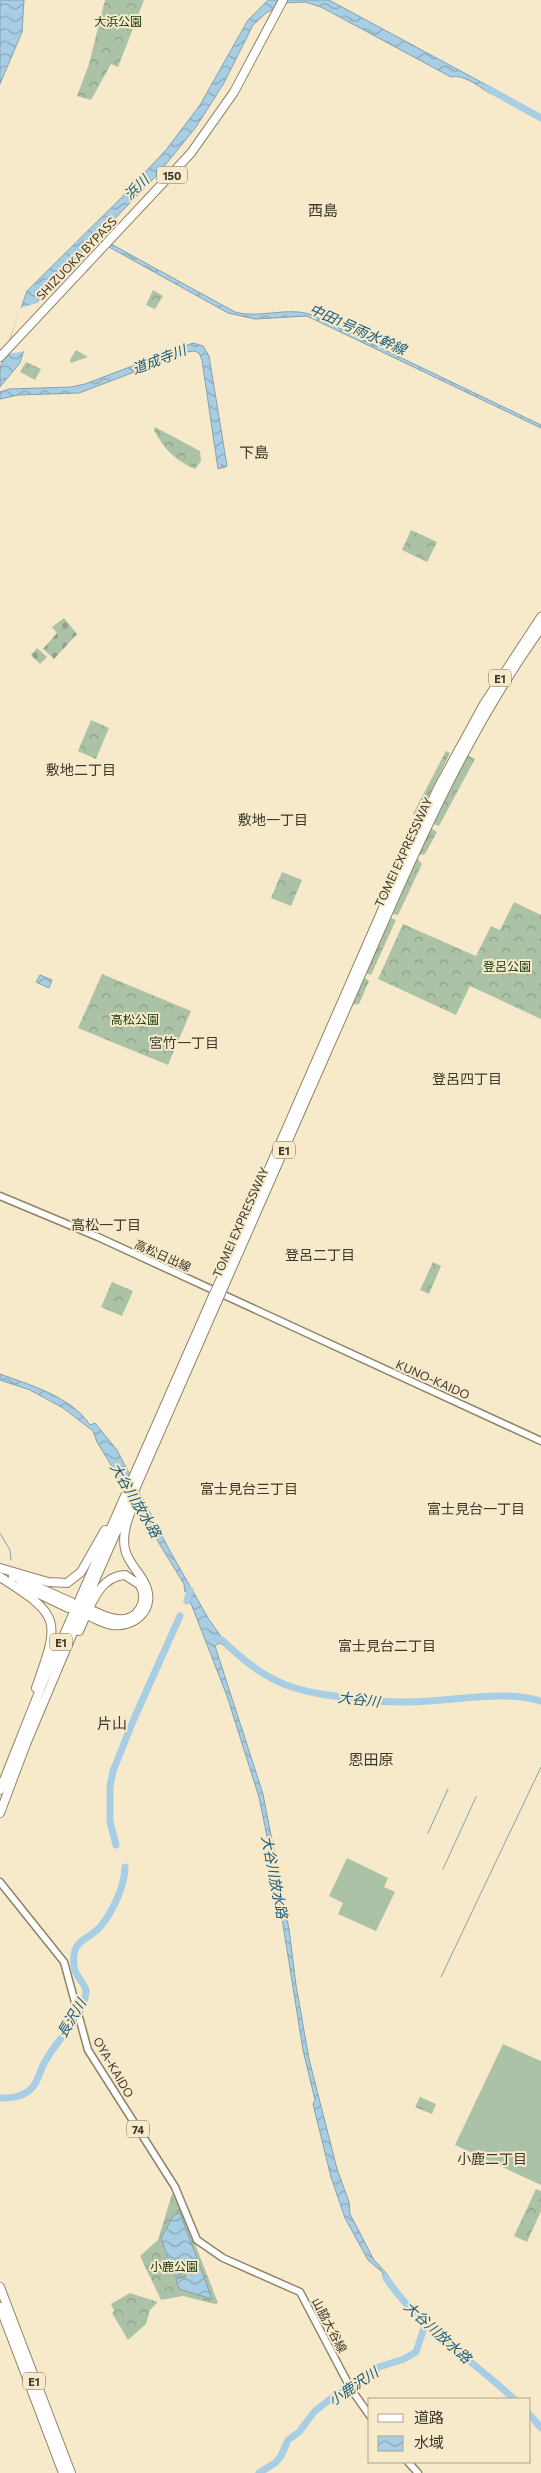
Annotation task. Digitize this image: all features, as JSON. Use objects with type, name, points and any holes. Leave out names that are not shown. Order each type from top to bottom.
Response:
[{"type":"highway","name":"SHIZUOKA BYPASS","points":[[4,350],[192,153],[226,105],[275,10],[277,0]]},
{"type":"highway","name":"SHIZUOKA BYPASS","points":[[0,357],[10,340],[37,309],[139,206],[183,157],[223,101],[275,10],[283,0]]},
{"type":"highway","name":"TOMEI EXPRESSWAY","points":[[0,1790],[26,1744],[152,1442],[386,910],[463,747],[506,668],[540,622]]},
{"type":"highway","points":[[0,1569],[48,1582],[63,1584],[72,1581],[81,1572],[97,1546],[121,1515],[152,1442]]},
{"type":"highway","name":"TOMEI EXPRESSWAY","points":[[0,1813],[14,1754],[41,1687],[121,1515]]},
{"type":"highway","points":[[26,1744],[91,1604],[104,1583],[117,1576],[125,1575],[140,1585],[144,1598],[143,1605],[135,1615],[122,1620],[92,1614],[106,1624],[122,1625],[136,1621],[146,1610],[149,1602],[147,1587],[132,1565],[126,1551],[121,1515]]},
{"type":"highway","points":[[0,1569],[70,1605],[0,1576]]},
{"type":"highway","points":[[0,1576],[43,1607],[49,1617],[52,1631],[45,1660],[14,1754]]},
{"type":"highway","name":"E1","points":[[0,2288],[70,2473]]},
{"type":"highway","name":"E1","points":[[0,2306],[63,2473]]},
{"type":"main road","name":"高松日出線","points":[[0,1196],[98,1237],[316,1338]]},
{"type":"main road","name":"KUNO-KAIDO","points":[[316,1338],[541,1441]]},
{"type":"main road","name":"OYA-KAIDO","points":[[0,1882],[64,1962],[88,2050],[175,2187],[197,2240]]},
{"type":"main road","name":"山脇大谷線","points":[[197,2240],[223,2258],[300,2292],[350,2386],[368,2413]]},
{"type":"main road","points":[[409,2463],[418,2473]]},
{"type":"green space","name":"大浜公園","points":[[105,0],[144,0],[118,67],[111,64],[91,100],[77,96],[89,64]]},
{"type":"green space","points":[[153,290],[163,296],[155,309],[146,305]]},
{"type":"green space","points":[[76,350],[88,357],[71,363],[70,360]]},
{"type":"green space","points":[[26,362],[41,369],[35,380],[20,372]]},
{"type":"green space","points":[[155,427],[200,451],[201,461],[195,469],[182,462],[166,448],[154,430]]},
{"type":"green space","points":[[411,530],[437,542],[427,562],[402,550]]},
{"type":"green space","points":[[64,618],[77,634],[54,659],[43,649],[57,633],[52,627]]},
{"type":"green space","points":[[37,648],[47,657],[40,664],[31,655]]},
{"type":"green space","points":[[91,720],[109,728],[96,759],[78,751]]},
{"type":"green space","points":[[446,751],[450,753],[419,816],[413,814]]},
{"type":"green space","points":[[467,755],[475,759],[439,826],[433,824]]},
{"type":"green space","points":[[431,828],[437,832],[425,854],[421,855],[419,854]]},
{"type":"green space","points":[[417,858],[422,864],[398,915],[393,914]]},
{"type":"green space","points":[[282,872],[302,880],[291,906],[271,898]]},
{"type":"green space","name":"登呂公園","points":[[514,902],[541,915],[541,1019],[470,986],[456,1015],[378,979],[403,924],[476,956],[491,926],[500,930]]},
{"type":"green space","points":[[391,918],[396,920],[371,975],[366,973]]},
{"type":"green space","name":"高松公園","points":[[102,974],[191,1011],[168,1065],[78,1028]]},
{"type":"green space","points":[[364,977],[369,981],[359,1004],[352,1005]]},
{"type":"green space","points":[[433,1262],[441,1266],[429,1294],[420,1290]]},
{"type":"green space","points":[[112,1282],[133,1291],[122,1316],[101,1307]]},
{"type":"green space","points":[[347,1858],[388,1878],[384,1887],[395,1892],[376,1931],[338,1914],[343,1903],[329,1896]]},
{"type":"green space","points":[[503,2044],[541,2061],[541,2185],[455,2145]]},
{"type":"green space","points":[[420,2097],[436,2104],[432,2114],[415,2107]]},
{"type":"green space","points":[[536,2189],[541,2191],[541,2211],[527,2242],[514,2236]]},
{"type":"green space","name":"小鹿公園","points":[[172,2194],[176,2195],[218,2303],[215,2304],[183,2296],[161,2300],[140,2256],[158,2240]]},
{"type":"green space","points":[[130,2293],[158,2302],[150,2310],[146,2324],[128,2340],[112,2313],[114,2311],[111,2304]]},
{"type":"water","points":[[0,0],[24,0],[22,32],[0,84]]},
{"type":"water","points":[[268,0],[329,0],[494,89],[491,94],[467,79],[451,77],[321,7],[305,2],[285,3],[266,13],[253,25],[224,83],[196,127],[157,175],[98,236],[100,238],[97,241],[95,239],[41,293],[20,363],[0,387],[0,368],[27,291],[121,198],[166,150],[200,105],[248,20]]},
{"type":"water","points":[[111,244],[235,312],[254,314],[293,312],[312,315],[541,425],[541,428],[307,316],[255,319],[228,313],[109,247]]},
{"type":"water","name":"道成寺川","points":[[193,343],[203,346],[209,356],[227,466],[223,468],[222,464],[222,468],[218,469],[202,360],[199,353],[194,351],[79,393],[18,395],[0,399],[0,392],[9,389],[71,387],[85,384]]},
{"type":"water","points":[[40,975],[52,980],[49,988],[36,982]]},
{"type":"water","points":[[0,1374],[62,1399],[82,1415],[90,1425],[95,1423],[117,1450],[170,1551],[208,1618],[229,1648],[219,1643],[215,1646],[263,1794],[289,1929],[296,1985],[309,2059],[337,2169],[349,2202],[350,2214],[374,2260],[387,2274],[392,2286],[385,2281],[382,2272],[368,2260],[345,2218],[331,2177],[313,2104],[315,2100],[303,2050],[276,1881],[259,1797],[227,1696],[190,1601],[192,1595],[187,1589],[185,1592],[184,1584],[97,1442],[93,1431],[63,1408],[30,1390],[0,1380]]},
{"type":"water","points":[[180,2213],[212,2299],[179,2289],[176,2279],[186,2275],[182,2272],[175,2277],[161,2238],[174,2215]]},
{"type":"pier","points":[[40,300],[25,351],[9,354],[4,359],[20,308],[37,303]]},
{"type":"waterway","name":"浜川","points":[[487,88],[541,118]]},
{"type":"waterway","points":[[0,1533],[10,1550],[11,1560]]},
{"type":"waterway","name":"長沢川","points":[[187,1601],[190,1590]]},
{"type":"waterway","name":"長沢川","points":[[116,1845],[110,1822],[110,1787],[113,1771],[180,1616]]},
{"type":"waterway","name":"大谷川","points":[[222,1640],[254,1668],[269,1677],[284,1684],[317,1693],[390,1702],[421,1702],[492,1696],[529,1698],[541,1701]]},
{"type":"waterway","points":[[441,1977],[541,1767]]},
{"type":"waterway","points":[[428,1833],[448,1789]]},
{"type":"waterway","points":[[443,1869],[476,1797]]},
{"type":"waterway","name":"長沢川","points":[[0,2098],[17,2096],[32,2088],[44,2063],[82,2008],[86,1990],[75,1970],[75,1950],[81,1941],[100,1927],[109,1914],[120,1891],[125,1867]]},
{"type":"waterway","name":"大谷川放水路","points":[[386,2278],[414,2312],[446,2342],[513,2398]]},
{"type":"waterway","name":"小鹿沢川","points":[[259,2473],[275,2463],[281,2456],[288,2440],[299,2432],[315,2411],[333,2397],[367,2377],[379,2367],[404,2359],[416,2352],[425,2325]]},
{"type":"waterway","name":"大谷川放水路","points":[[531,2416],[541,2428]]},
{"type":"district","name":"西島","points":[[323,210]]},
{"type":"district","name":"下島","points":[[254,452]]},
{"type":"district","name":"敷地二丁目","points":[[81,769]]},
{"type":"district","name":"敷地一丁目","points":[[273,819]]},
{"type":"district","name":"宮竹一丁目","points":[[184,1042]]},
{"type":"district","name":"登呂四丁目","points":[[467,1078]]},
{"type":"district","name":"高松一丁目","points":[[106,1224]]},
{"type":"district","name":"登呂二丁目","points":[[320,1254]]},
{"type":"district","name":"富士見台三丁目","points":[[249,1488]]},
{"type":"district","name":"富士見台一丁目","points":[[476,1508]]},
{"type":"district","name":"富士見台二丁目","points":[[387,1645]]},
{"type":"district","name":"片山","points":[[112,1723]]},
{"type":"district","name":"恩田原","points":[[371,1759]]},
{"type":"district","name":"小鹿二丁目","points":[[492,2158]]},
{"type":"water label","name":"中田1号雨水幹線","points":[[358,329]]}]
